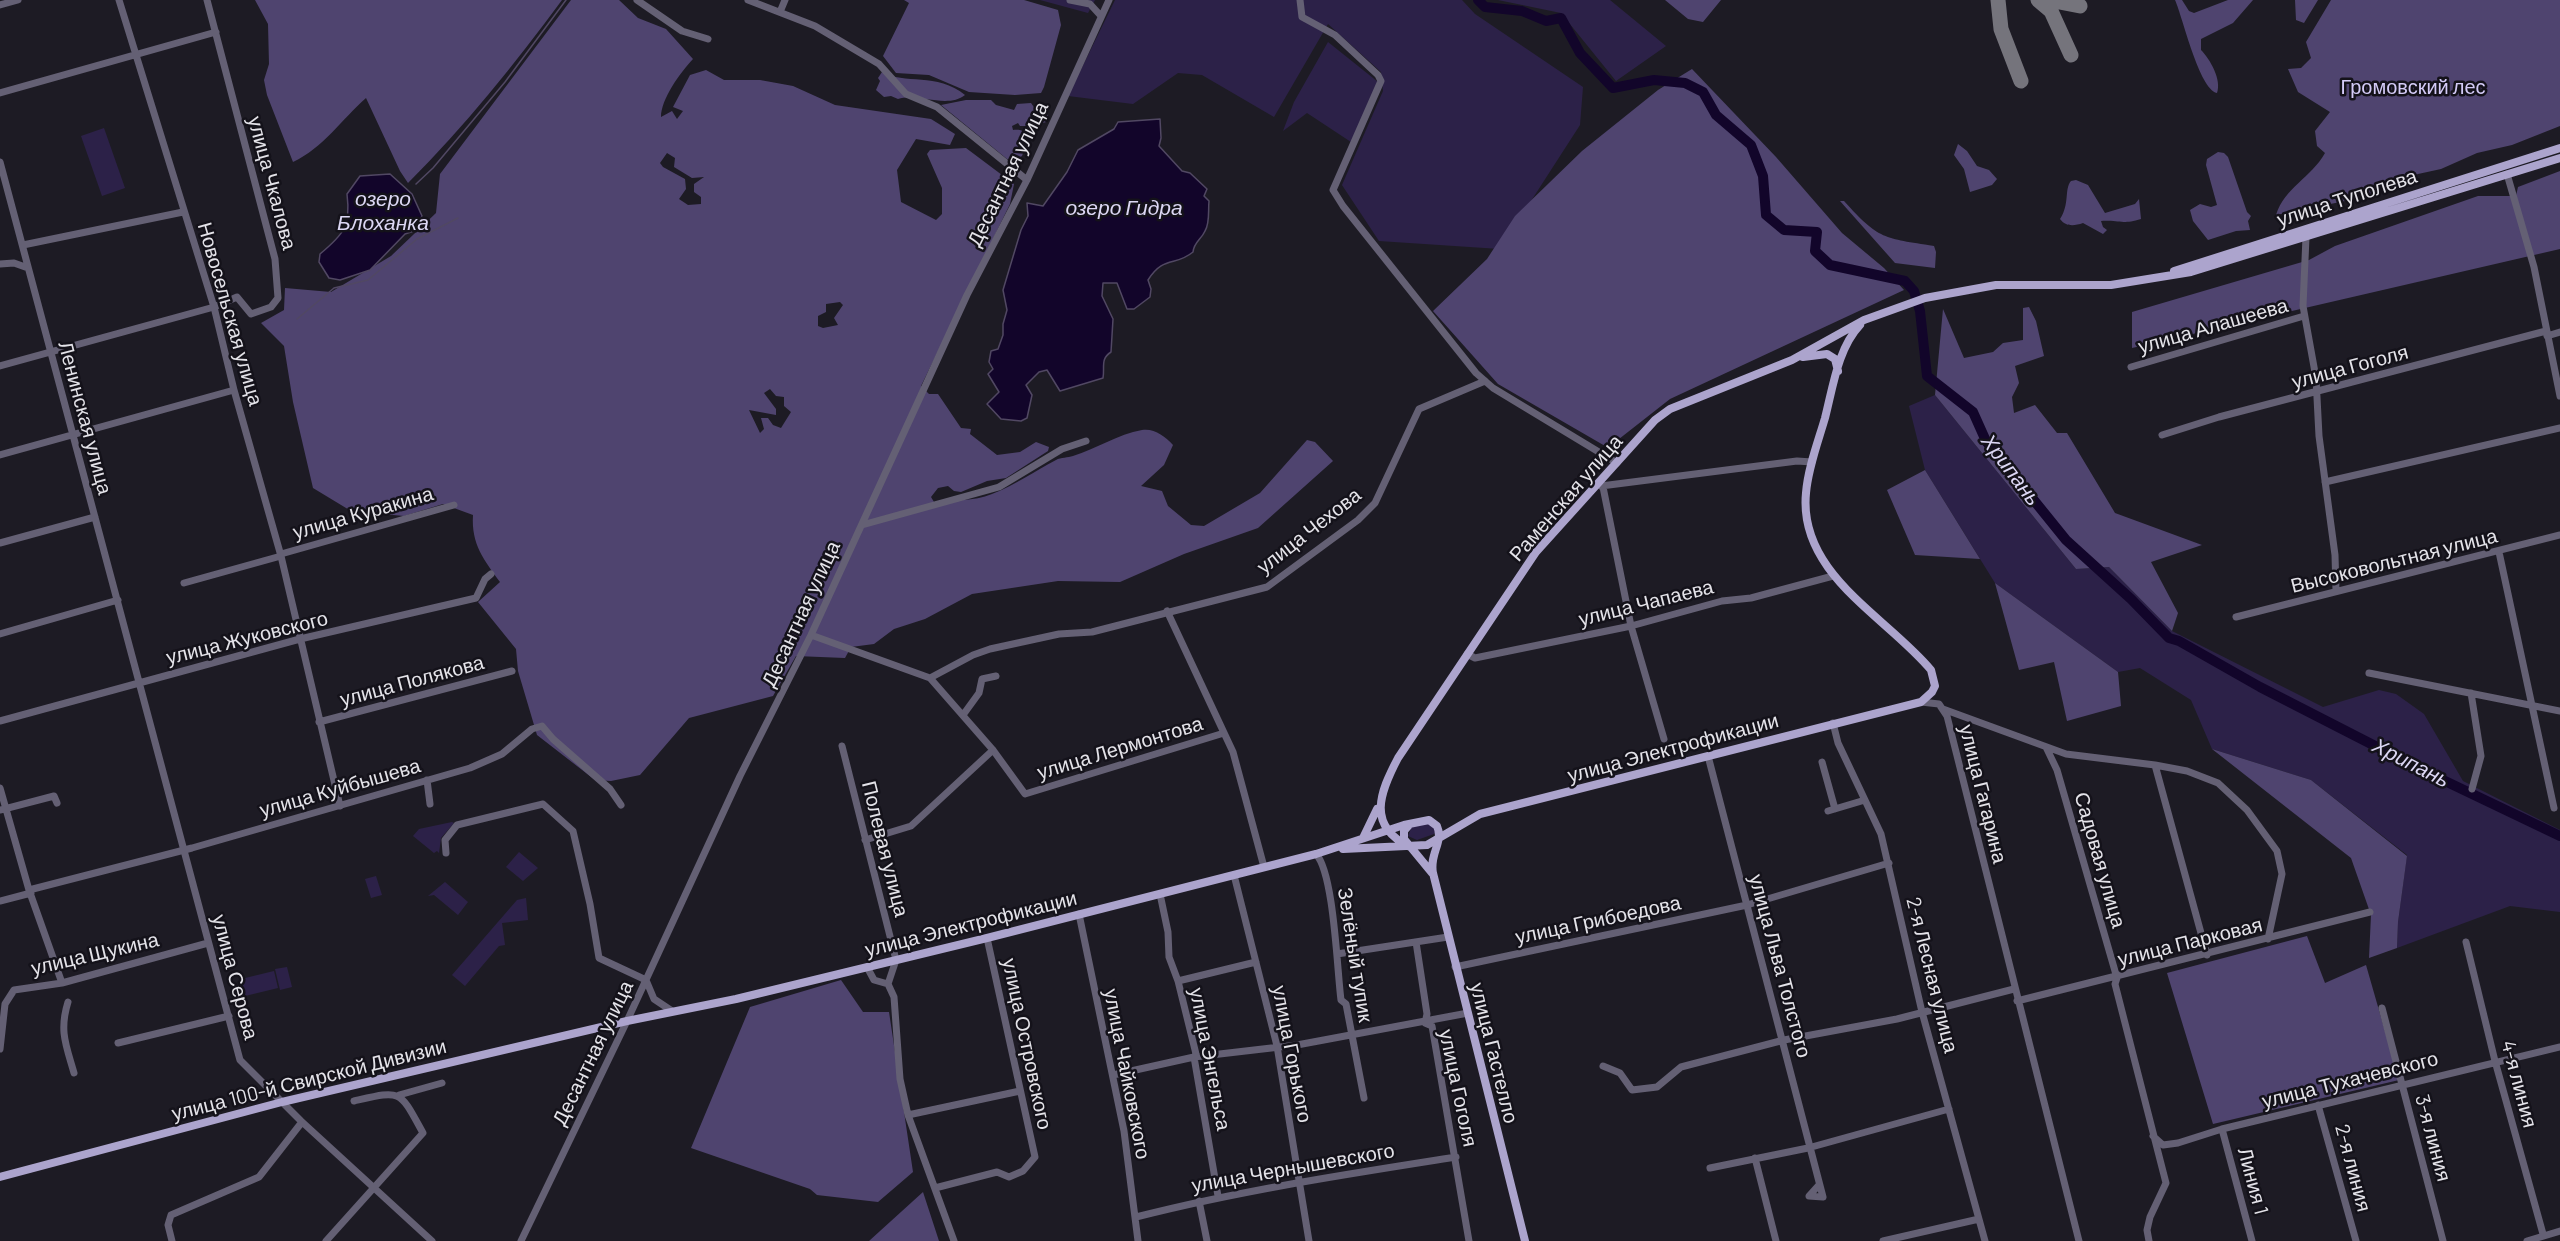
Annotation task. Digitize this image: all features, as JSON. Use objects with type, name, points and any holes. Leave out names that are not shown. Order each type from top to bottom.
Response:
[{"type":"main road","name":"улица Туполева","points":[[2144,280],[2560,148]]},
{"type":"main road","name":"улица Туполева","points":[[1864,320],[1925,298],[1996,285],[2090,286],[2191,272],[2560,158]]},
{"type":"main road","name":"Раменская улица","points":[[1388,830],[1380,816],[1382,795],[1391,771],[1413,733],[1536,552],[1600,487],[1617,463],[1655,420],[1670,410],[1791,360],[1864,320]]},
{"type":"main road","points":[[1837,333],[1828,343],[1831,351],[1837,352],[1864,320]]},
{"type":"main road","points":[[1846,344],[1812,462],[1806,493],[1806,512],[1817,547],[1833,576],[1931,670],[1935,686],[1921,702]]},
{"type":"main road","points":[[1791,360],[1827,354],[1835,359],[1838,372]]},
{"type":"main road","name":"улица Электрофикации","points":[[1439,839],[1456,826],[1480,814],[1921,702]]},
{"type":"main road","points":[[1362,838],[1369,831],[1382,795]]},
{"type":"main road","points":[[1432,821],[1439,830],[1439,839],[1427,845],[1363,847],[1319,854],[1411,823],[1432,821]]},
{"type":"main road","points":[[1410,847],[1403,835],[1411,823]]},
{"type":"main road","name":"улица Гастелло","points":[[1388,830],[1410,847],[1433,873]]},
{"type":"main road","name":"улица Гастелло","points":[[1439,839],[1431,860],[1433,873],[1525,1241]]},
{"type":"main road","name":"улица Электрофикации","points":[[627,1021],[736,999],[1319,854]]},
{"type":"main road","name":"улица 100-й Свирской Дивизии","points":[[0,1177],[282,1102],[627,1021]]},
{"type":"street","points":[[0,5],[18,0]]},
{"type":"street","name":"Новосельская улица","points":[[119,0],[214,307],[234,390],[281,555],[340,806]]},
{"type":"street","name":"улица Чкалова","points":[[207,0],[276,260],[278,298],[271,307],[250,314],[237,297],[214,307]]},
{"type":"street","points":[[637,0],[682,31],[708,39]]},
{"type":"street","points":[[748,0],[823,30],[879,64],[906,94],[938,107],[1027,180]]},
{"type":"street","points":[[780,12],[785,0]]},
{"type":"street","points":[[1070,0],[1091,2],[1101,16]]},
{"type":"street","name":"Десантная улица","points":[[521,1241],[627,1021],[736,785],[811,634],[968,295],[1027,180],[1109,0]]},
{"type":"street","points":[[1300,0],[1302,17],[1335,35],[1378,75],[1381,81],[1333,190],[1343,206],[1485,381],[1607,459],[1617,463]]},
{"type":"street","points":[[0,93],[216,32]]},
{"type":"street","name":"Ленинская улица","points":[[0,162],[72,435],[141,682]]},
{"type":"street","points":[[2507,174],[2534,267],[2560,396]]},
{"type":"street","points":[[23,245],[183,212]]},
{"type":"street","points":[[2306,237],[2304,316],[2318,392],[2319,436],[2336,555],[2336,591]]},
{"type":"street","points":[[0,264],[14,262],[28,268]]},
{"type":"street","points":[[0,366],[214,307]]},
{"type":"street","name":"улица Алашеева","points":[[2131,367],[2304,316]]},
{"type":"street","name":"улица Гоголя","points":[[2162,435],[2318,392],[2546,333],[2560,332]]},
{"type":"street","name":"улица Чехова","points":[[930,678],[973,655],[990,649],[1059,634],[1092,632],[1267,587],[1358,520],[1375,503],[1419,409],[1485,381]]},
{"type":"street","points":[[0,455],[234,390]]},
{"type":"street","points":[[2325,482],[2560,428]]},
{"type":"street","points":[[862,525],[999,487],[1062,449],[1086,441]]},
{"type":"street","points":[[1664,739],[1631,626],[1600,487],[1797,461],[1812,462]]},
{"type":"street","name":"улица Куракина","points":[[281,555],[454,505]]},
{"type":"street","points":[[0,543],[95,517]]},
{"type":"street","name":"Высоковольтная улица","points":[[2236,617],[2560,535]]},
{"type":"street","points":[[2499,552],[2554,807]]},
{"type":"street","points":[[184,583],[281,555]]},
{"type":"street","name":"улица Жуковского","points":[[0,721],[300,639],[476,598],[485,579],[491,574]]},
{"type":"street","name":"улица Чапаева","points":[[1467,654],[1475,658],[1631,626],[1722,601],[1751,598],[1833,576]]},
{"type":"street","points":[[0,634],[118,600]]},
{"type":"street","points":[[1167,611],[1236,761],[1264,867]]},
{"type":"street","points":[[811,634],[930,678],[993,750],[911,826],[865,840]]},
{"type":"street","name":"улица Полякова","points":[[319,722],[512,671]]},
{"type":"street","points":[[2368,673],[2560,711]]},
{"type":"street","points":[[963,715],[979,693],[982,679],[996,676]]},
{"type":"street","name":"улица Серова","points":[[141,682],[240,1060],[302,1122],[432,1241]]},
{"type":"street","points":[[2471,693],[2481,756],[2472,789]]},
{"type":"street","name":"улица Гагарина","points":[[1921,702],[1939,704],[1948,722],[2079,1241]]},
{"type":"street","points":[[1943,709],[2066,754],[2187,771],[2218,783],[2262,828],[2277,851],[2282,874],[2268,939]]},
{"type":"street","name":"2-я Лесная улица","points":[[1833,723],[1838,743],[1881,834],[1922,1012],[1985,1241]]},
{"type":"street","name":"улица Куйбышева","points":[[30,892],[470,768],[502,754],[532,729],[542,726],[553,739],[610,789],[621,805]]},
{"type":"street","name":"улица Лермонтова","points":[[993,750],[1025,794],[1224,733]]},
{"type":"street","name":"Полевая улица","points":[[842,746],[896,960]]},
{"type":"street","name":"Садовая улица","points":[[2046,747],[2057,770],[2116,981],[2153,1136]]},
{"type":"street","name":"улица Льва Толстого","points":[[1708,756],[1784,1040],[1818,1186]]},
{"type":"street","points":[[1822,762],[1832,810],[1865,800]]},
{"type":"street","points":[[2155,765],[2207,955]]},
{"type":"street","points":[[427,780],[430,804]]},
{"type":"street","points":[[0,788],[3,809],[62,983]]},
{"type":"street","points":[[3,809],[54,796],[57,803]]},
{"type":"street","points":[[446,853],[445,840],[457,825],[543,804],[573,831],[590,904],[599,958],[646,980],[654,999],[672,1011]]},
{"type":"street","name":"Зелёный тупик","points":[[1319,854],[1337,954],[1341,1000],[1346,1004],[1364,1098]]},
{"type":"street","name":"улица Грибоедова","points":[[1455,968],[1747,905],[1889,863]]},
{"type":"street","name":"улица Горького","points":[[1234,875],[1277,1046],[1310,1241]]},
{"type":"street","points":[[0,901],[30,892]]},
{"type":"street","name":"улица Энгельса","points":[[1160,894],[1168,932],[1169,957],[1178,981],[1196,1054],[1194,1057],[1218,1196]]},
{"type":"street","name":"улица Парковая","points":[[2017,1001],[2116,981],[2370,912]]},
{"type":"street","name":"улица Чайковского","points":[[1079,914],[1124,1131],[1138,1241]]},
{"type":"street","points":[[1337,954],[1448,937]]},
{"type":"street","name":"улица Островского","points":[[935,1188],[998,1172],[1009,1176],[1023,1171],[1035,1157],[987,938]]},
{"type":"street","name":"улица Гоголя","points":[[1416,942],[1426,1014],[1425,1023],[1432,1026],[1469,1241]]},
{"type":"street","name":"4-я линия","points":[[2466,942],[2495,1061],[2543,1234]]},
{"type":"street","name":"улица Щукина","points":[[0,1049],[9,995],[25,987],[62,983],[208,944]]},
{"type":"street","points":[[896,960],[888,984],[894,997],[900,1078],[908,1115],[954,1241]]},
{"type":"street","points":[[1178,981],[1256,962]]},
{"type":"street","points":[[867,967],[874,980],[888,984]]},
{"type":"street","points":[[1603,1066],[1620,1073],[1632,1090],[1657,1087],[1681,1067],[1784,1040],[1922,1012],[2014,989]]},
{"type":"street","points":[[68,1002],[62,1020],[63,1034],[74,1073]]},
{"type":"street","name":"3-я линия","points":[[2382,1008],[2443,1241]]},
{"type":"street","points":[[1113,1075],[1194,1057],[1297,1045],[1418,1021],[1425,1023],[1468,1013]]},
{"type":"street","points":[[118,1043],[229,1016]]},
{"type":"street","name":"улица Тухачевского","points":[[2153,1136],[2163,1145],[2178,1143],[2318,1104],[2560,1047]]},
{"type":"street","points":[[326,1241],[423,1133],[395,1094],[387,1077]]},
{"type":"street","points":[[354,1101],[442,1083]]},
{"type":"street","points":[[908,1115],[1020,1091]]},
{"type":"street","name":"2-я линия","points":[[2318,1104],[2356,1241]]},
{"type":"street","points":[[1710,1168],[1808,1148],[1949,1109]]},
{"type":"street","points":[[172,1241],[168,1225],[176,1211],[242,1187],[259,1177],[302,1122]]},
{"type":"street","name":"Линия 1","points":[[2222,1129],[2252,1241]]},
{"type":"street","points":[[2150,1241],[2147,1230],[2150,1217],[2166,1183],[2153,1136]]},
{"type":"street","name":"улица Чернышевского","points":[[1136,1217],[1218,1196],[1456,1156]]},
{"type":"street","points":[[1755,1158],[1776,1241]]},
{"type":"street","points":[[1199,1201],[1208,1241]]},
{"type":"street","points":[[1882,1241],[1979,1219]]},
{"type":"street","points":[[2528,1241],[2543,1234],[2560,1231]]},
{"type":"shaded area","points":[[1040,0],[1095,0],[1088,13]]},
{"type":"shaded area","points":[[1115,0],[1462,0],[1475,14],[1583,87],[1580,125],[1500,249],[1379,241],[1342,185],[1383,91],[1381,72],[1328,24],[1274,117],[1202,75],[1178,73],[1133,104],[1068,96]]},
{"type":"shaded area","points":[[1498,0],[1610,0],[1666,46],[1616,81],[1561,13]]},
{"type":"shaded area","points":[[1328,42],[1378,82],[1351,142],[1307,113],[1283,131],[1294,102]]},
{"type":"shaded area","points":[[104,128],[125,188],[102,196],[81,136]]},
{"type":"shaded area","points":[[1935,395],[2076,569],[2109,567],[2172,631],[2323,707],[2379,690],[2396,694],[2424,714],[2463,781],[2560,830],[2560,912],[2510,906],[2397,948],[2407,855],[2311,780],[2212,749],[2191,700],[2140,668],[2118,672],[1995,583],[1925,470],[1909,406]]},
{"type":"shaded area","points":[[1428,822],[1436,831],[1434,834],[1417,840],[1408,836],[1412,826]]},
{"type":"shaded area","points":[[454,823],[441,838],[439,853],[437,851],[434,853],[413,836],[419,829]]},
{"type":"shaded area","points":[[519,852],[538,868],[523,881],[506,867]]},
{"type":"shaded area","points":[[376,876],[382,895],[371,898],[365,879]]},
{"type":"shaded area","points":[[445,882],[468,902],[458,915],[434,895],[428,896]]},
{"type":"shaded area","points":[[526,898],[528,920],[502,923],[505,945],[499,946],[465,986],[452,975],[517,900]]},
{"type":"shaded area","points":[[287,967],[292,987],[280,990],[275,969]]},
{"type":"shaded area","points":[[274,971],[278,988],[245,996],[241,979]]},
{"type":"green space","points":[[255,0],[562,0],[488,94],[408,183],[400,171],[366,98],[314,149],[293,162],[267,95],[264,80],[269,64],[268,24]]},
{"type":"green space","points":[[571,0],[619,0],[638,18],[666,29],[693,59],[668,94],[661,117],[672,111],[677,119],[683,111],[673,107],[690,75],[706,70],[724,80],[760,80],[793,86],[835,105],[931,119],[955,134],[950,145],[916,139],[897,170],[901,202],[936,220],[942,214],[942,188],[927,154],[930,150],[966,148],[1014,184],[1010,204],[921,386],[929,394],[938,394],[961,428],[971,429],[970,434],[997,455],[1020,452],[1036,442],[1049,447],[1048,451],[1006,478],[987,481],[961,492],[954,491],[948,486],[938,488],[931,497],[934,502],[985,497],[1058,459],[1071,457],[1133,432],[1151,430],[1159,433],[1173,445],[1164,465],[1141,486],[1162,491],[1168,506],[1191,525],[1204,526],[1260,493],[1307,440],[1315,442],[1333,461],[1258,528],[1184,554],[1120,582],[1058,581],[972,594],[925,619],[894,629],[874,644],[851,647],[845,658],[796,656],[773,696],[689,718],[640,775],[611,781],[595,780],[537,735],[518,671],[516,649],[478,602],[500,582],[476,543],[473,515],[443,504],[404,516],[351,511],[313,488],[293,402],[284,346],[261,323],[284,310],[285,288],[331,292],[391,256],[436,213],[440,174]],"holes":[[[667,153],[675,158],[674,167],[692,178],[704,177],[694,184],[694,192],[701,197],[701,204],[688,205],[679,199],[686,189],[685,179],[660,163]],[[840,302],[843,305],[834,318],[838,325],[823,328],[818,326],[818,316],[826,312],[826,304]],[[770,389],[776,396],[784,397],[784,406],[791,412],[781,428],[773,425],[768,418],[761,418],[764,429],[760,433],[749,410],[776,415],[776,409],[764,393]]]},
{"type":"green space","points":[[904,0],[1024,0],[1058,10],[1061,25],[1041,93],[1015,95],[969,92],[929,75],[896,73],[883,56],[909,3]]},
{"type":"green space","points":[[1665,0],[1721,0],[1703,22],[1688,19]]},
{"type":"green space","points":[[2175,0],[2182,0],[2189,11],[2194,13],[2228,0],[2253,0],[2233,23],[2201,39],[2201,50],[2217,76],[2217,93],[2210,89],[2198,67]]},
{"type":"green space","points":[[2295,0],[2318,0],[2304,23],[2296,20]]},
{"type":"green space","name":"Громовский лес","points":[[2331,0],[2560,0],[2560,126],[2512,145],[2477,153],[2441,169],[2418,174],[2360,198],[2276,215],[2285,197],[2313,169],[2325,153],[2317,146],[2315,131],[2330,112],[2298,92],[2288,69],[2301,68],[2311,58],[2306,42]]},
{"type":"green space","points":[[1692,69],[1776,157],[1842,233],[1884,268],[1904,290],[1670,399],[1619,439],[1612,450],[1498,384],[1433,311],[1487,259],[1515,216],[1582,151],[1658,90]]},
{"type":"green space","points":[[882,72],[900,78],[943,84],[965,95],[950,101],[884,97],[876,90],[880,81],[878,78]]},
{"type":"green space","points":[[966,100],[991,100],[996,105],[1014,110],[1017,104],[1031,103],[1038,113],[1048,115],[1046,122],[1043,123],[1038,118],[1029,119],[1027,126],[1020,126],[1018,123],[1012,126],[1013,130],[1021,130],[1028,136],[1022,156],[1013,161],[1007,159],[941,105]]},
{"type":"green space","points":[[1958,144],[1967,151],[1977,166],[1989,170],[1997,179],[1992,185],[1970,192],[1964,169],[1954,155]]},
{"type":"green space","points":[[2218,152],[2228,157],[2247,212],[2251,216],[2248,221],[2250,230],[2236,231],[2208,240],[2193,221],[2190,210],[2200,204],[2211,207],[2217,205],[2206,165],[2207,159]]},
{"type":"green space","points":[[2560,171],[2560,249],[2132,348],[2132,312],[2309,260],[2335,246],[2478,196],[2516,196],[2518,187]]},
{"type":"green space","points":[[2076,180],[2088,185],[2105,213],[2135,204],[2139,199],[2141,219],[2124,222],[2101,221],[2107,230],[2103,234],[2083,223],[2068,225],[2060,219],[2065,208],[2069,184]]},
{"type":"green space","points":[[1840,201],[1844,201],[1866,223],[1883,235],[1893,239],[1934,246],[1935,268],[1895,263]]},
{"type":"green space","points":[[2029,307],[2036,321],[2044,356],[2015,366],[2019,383],[2012,397],[2014,413],[2035,405],[2057,433],[2067,433],[2115,513],[2202,545],[2151,562],[2178,613],[2172,631],[2109,567],[2076,569],[1935,395],[1943,309],[1964,358],[1993,352],[2003,343],[2023,340],[2023,308]]},
{"type":"green space","points":[[1925,470],[1980,559],[1915,555],[1887,490]]},
{"type":"green space","points":[[1995,583],[2118,672],[2121,706],[2067,721],[2054,662],[2019,670]]},
{"type":"green space","points":[[2212,749],[2311,780],[2407,856],[2398,922],[2397,948],[2369,958],[2371,915],[2351,858]]},
{"type":"green space","points":[[2307,936],[2325,983],[2366,965],[2399,1080],[2213,1124],[2167,973]]},
{"type":"green space","points":[[841,980],[863,1012],[889,1012],[913,1172],[878,1202],[817,1195],[810,1189],[691,1148],[750,1007]]},
{"type":"green space","points":[[923,1192],[939,1241],[869,1241]]},
{"type":"water","name":"озеро Гидра","points":[[1160,119],[1159,146],[1182,171],[1190,173],[1207,189],[1204,196],[1209,201],[1207,228],[1193,252],[1159,267],[1154,272],[1148,280],[1151,289],[1150,297],[1134,309],[1127,309],[1117,283],[1103,283],[1102,296],[1113,319],[1111,352],[1104,360],[1103,378],[1060,391],[1047,370],[1039,372],[1026,385],[1032,395],[1027,418],[1021,421],[1001,419],[987,404],[999,392],[988,374],[993,369],[989,362],[991,351],[998,349],[1003,335],[1007,310],[1003,290],[1021,230],[1028,216],[1027,203],[1043,206],[1067,172],[1078,150],[1114,129],[1118,122]]},
{"type":"water","name":"озеро Блоханка","points":[[390,174],[412,194],[422,216],[414,231],[405,234],[370,270],[340,280],[329,278],[319,262],[320,254],[335,241],[347,222],[347,194],[360,176]]},
{"type":"waterway","points":[[416,184],[433,168],[505,82],[566,0]]},
{"type":"waterway","name":"Хрипань","points":[[1478,0],[1485,7],[1522,11],[1546,21],[1561,18],[1580,53],[1613,88],[1654,80],[1685,83],[1703,92],[1716,115],[1751,145],[1763,176],[1766,215],[1784,230],[1817,232],[1815,251],[1830,265],[1905,281],[1914,291],[1920,311],[1927,376],[1973,412],[1986,441],[2066,540],[2131,599],[2169,638],[2179,641],[2260,687],[2422,770],[2560,836]]},
{"type":"waterway","points":[[297,319],[334,288],[368,280],[417,239],[458,218]]},
{"type":"taxiway","points":[[1998,0],[2001,29],[2021,81]]},
{"type":"taxiway","points":[[2038,0],[2051,11],[2071,55]]},
{"type":"taxiway","points":[[2049,0],[2080,6]]}]
